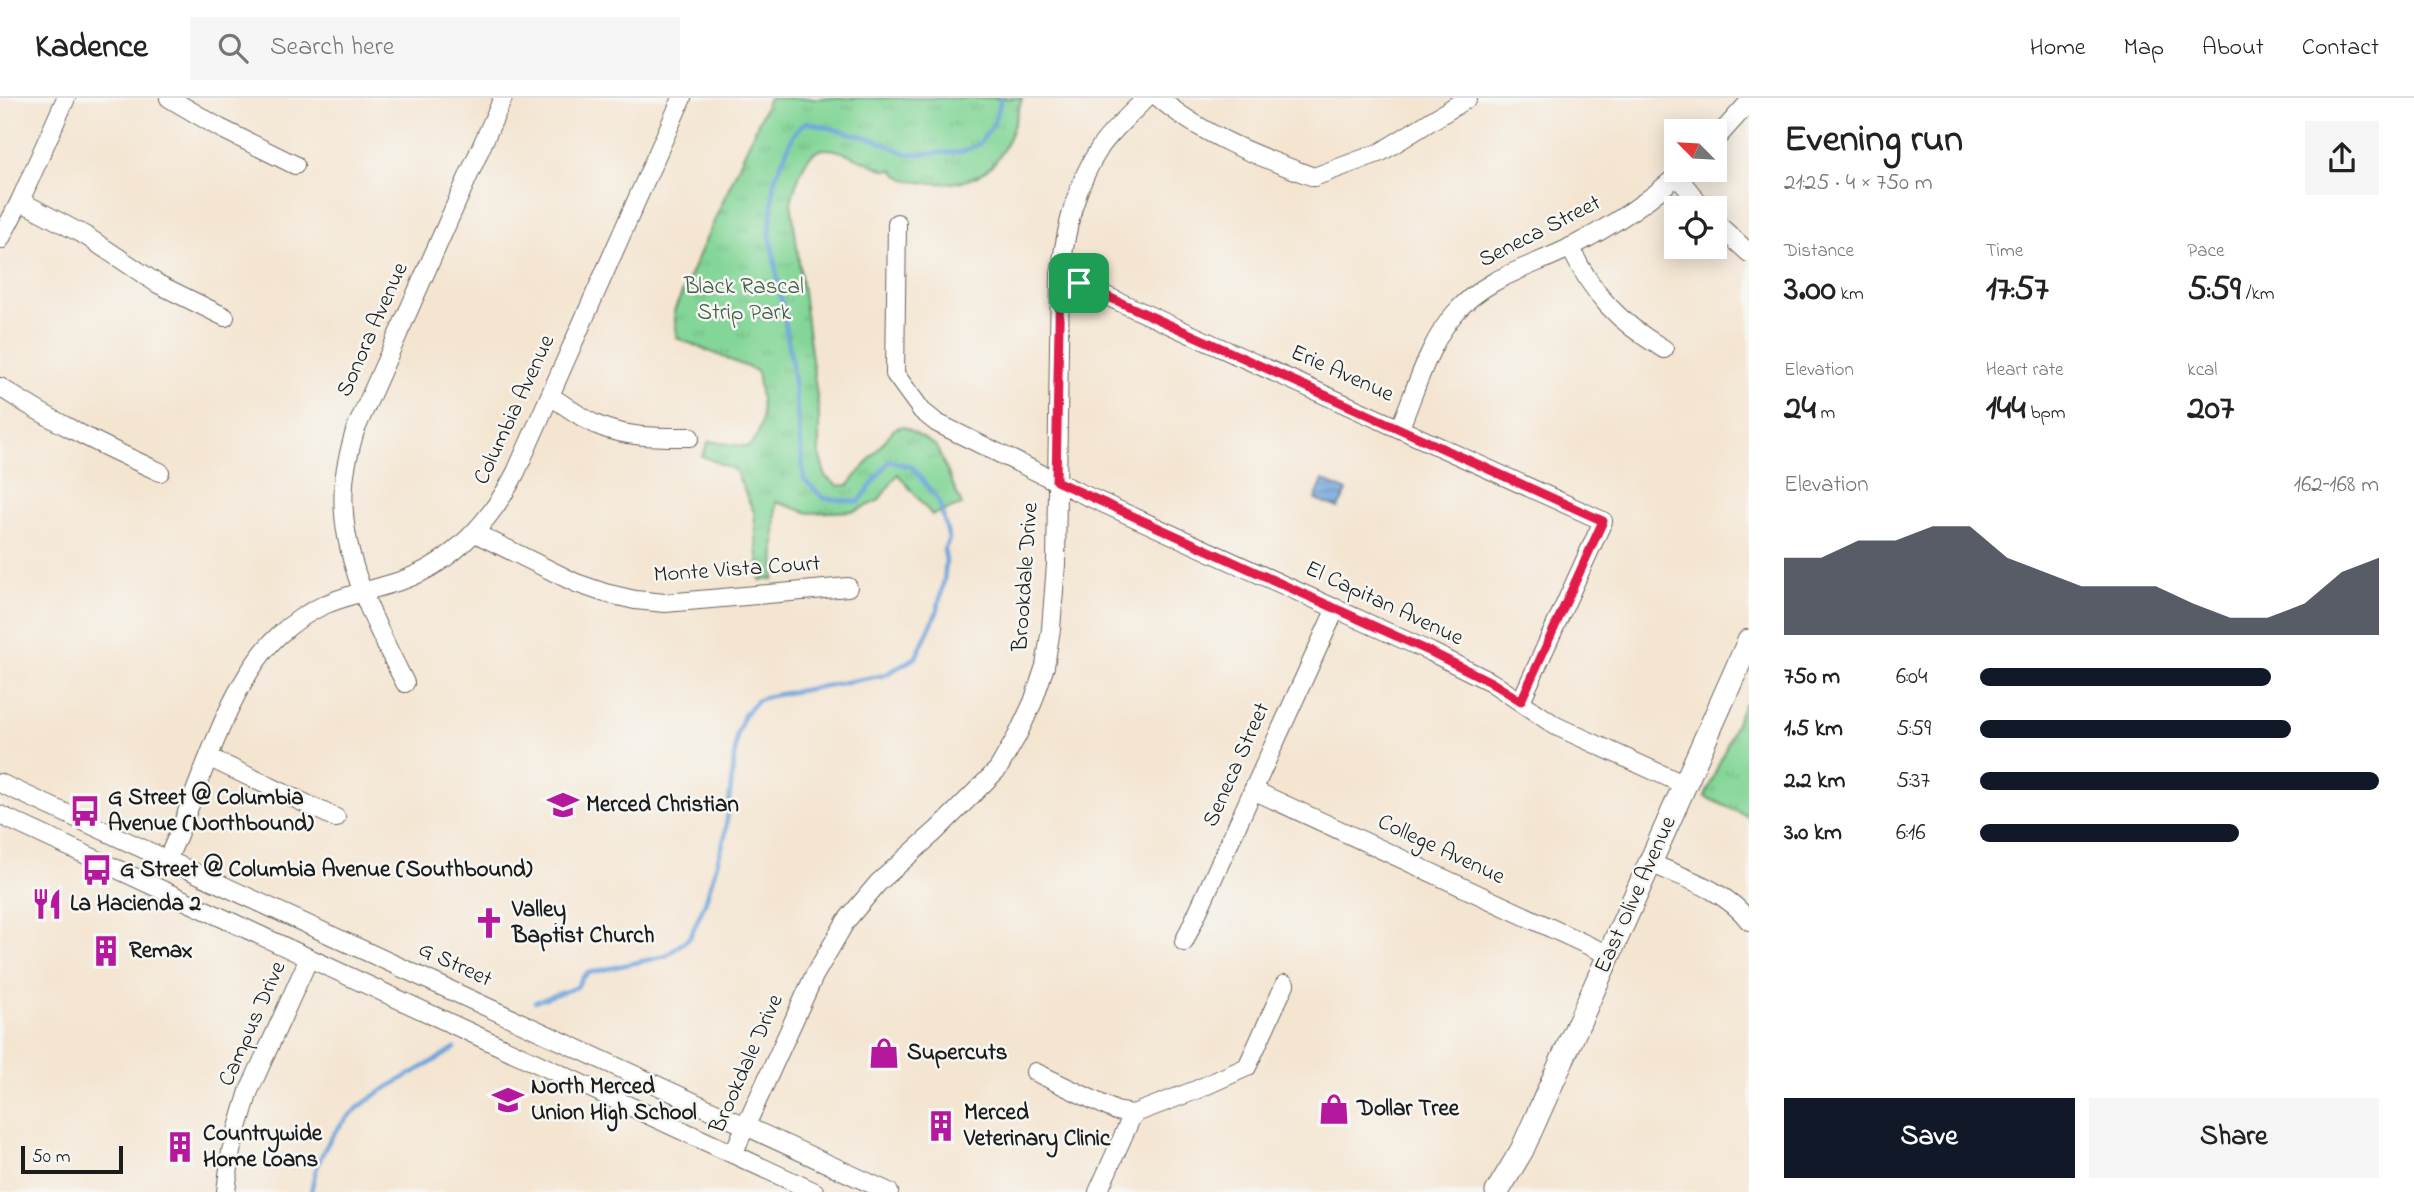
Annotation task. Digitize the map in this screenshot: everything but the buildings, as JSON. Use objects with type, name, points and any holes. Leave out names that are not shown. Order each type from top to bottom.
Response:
[{"type":"main road","name":"East Olive Avenue","points":[[1497,1192],[1522,1150],[1749,641]]},
{"type":"main road","name":"East Olive Avenue","points":[[1510,1192],[1522,1150]]},
{"type":"street","points":[[0,240],[66,98]]},
{"type":"street","points":[[169,98],[219,128],[295,165]]},
{"type":"street","name":"Sonora Avenue","points":[[405,683],[362,592],[351,552],[344,510],[344,484],[355,431],[503,98]]},
{"type":"street","name":"Columbia Avenue","points":[[167,860],[226,718],[246,679],[276,638],[301,615],[332,599],[405,579],[451,554],[475,533],[506,491],[682,98]]},
{"type":"street","name":"Brookdale Drive","points":[[733,1154],[814,976],[846,921],[878,883],[937,830],[998,769],[1033,702],[1045,666],[1056,564],[1060,275],[1066,230],[1076,196],[1102,144],[1146,98]]},
{"type":"street","points":[[1159,98],[1208,132],[1314,177],[1381,152],[1468,98]]},
{"type":"street","points":[[1727,127],[1749,102]]},
{"type":"street","name":"Seneca Street","points":[[1400,428],[1436,342],[1453,315],[1469,298],[1488,284],[1570,247],[1625,216],[1668,182]]},
{"type":"street","points":[[20,201],[86,236],[158,284],[225,317]]},
{"type":"street","name":"El Capitan Avenue","points":[[897,223],[895,374],[922,411],[937,423],[1056,481],[1467,670],[1521,701],[1556,726],[1685,785]]},
{"type":"street","points":[[1727,233],[1749,253]]},
{"type":"street","points":[[1570,247],[1582,273],[1611,310],[1639,334],[1664,349]]},
{"type":"street","name":"Erie Avenue","points":[[1060,275],[1603,521],[1521,701]]},
{"type":"street","points":[[0,387],[48,417],[160,472]]},
{"type":"street","points":[[550,396],[597,425],[623,433],[650,437],[690,437]]},
{"type":"street","name":"Monte Vista Court","points":[[475,533],[576,583],[635,600],[665,603],[848,587]]},
{"type":"street","name":"Seneca Street","points":[[1184,942],[1336,608]]},
{"type":"street","points":[[209,758],[336,818]]},
{"type":"street","name":"G Street","points":[[0,783],[889,1192]]},
{"type":"street","name":"College Avenue","points":[[1253,790],[1609,955]]},
{"type":"street","points":[[0,815],[815,1192]]},
{"type":"street","points":[[1650,863],[1705,887],[1727,901],[1749,921]]},
{"type":"street","name":"Campus Drive","points":[[226,1192],[231,1151],[249,1091],[309,958]]},
{"type":"street","points":[[1035,1072],[1116,1111],[1133,1114],[1247,1067],[1285,984]]},
{"type":"street","points":[[1098,1192],[1133,1114]]},
{"type":"green space","name":"Black Rascal Strip Park","points":[[769,98],[1022,98],[1011,133],[996,161],[972,179],[955,183],[911,181],[893,170],[885,170],[835,150],[823,149],[814,153],[806,162],[791,202],[819,412],[819,454],[826,477],[838,486],[849,485],[894,429],[903,426],[936,446],[962,505],[932,515],[898,474],[878,501],[855,511],[809,513],[776,502],[774,579],[760,580],[754,512],[735,470],[702,456],[709,441],[748,447],[755,439],[762,412],[757,371],[677,338],[674,311]]},
{"type":"green space","points":[[1744,704],[1749,706],[1749,817],[1705,797]]},
{"type":"water","points":[[1323,480],[1347,491],[1338,508],[1315,499]]},
{"type":"waterway","points":[[535,1002],[577,987],[588,973],[666,956],[690,937],[705,903],[725,836],[737,735],[744,715],[756,701],[770,696],[885,675],[916,657],[937,612],[944,580],[944,550],[949,539],[939,501],[912,467],[889,461],[859,502],[823,498],[804,479],[792,364],[770,234],[774,181],[794,133],[806,122],[873,139],[908,154],[962,152],[979,144],[993,125],[1000,98]]},
{"type":"waterway","points":[[311,1192],[319,1163],[330,1139],[346,1119],[385,1089],[455,1048]]},
{"type":"place","name":"Merced Christian","points":[[563,805]]},
{"type":"place","name":"G Street @ Columbia Avenue (Northbound)","points":[[85,811]]},
{"type":"place","name":"G Street @ Columbia Avenue (Southbound)","points":[[97,870]]},
{"type":"place","name":"La Hacienda 2","points":[[47,904]]},
{"type":"place","name":"Valley Baptist Church","points":[[489,923]]},
{"type":"place","name":"Remax","points":[[106,951]]},
{"type":"place","name":"Supercuts","points":[[884,1053]]},
{"type":"place","name":"North Merced Union High School","points":[[508,1100]]},
{"type":"place","name":"Dollar Tree","points":[[1334,1109]]},
{"type":"place","name":"Merced Veterinary Clinic","points":[[941,1126]]},
{"type":"place","name":"Countrywide Home Loans","points":[[180,1147]]},
{"type":"route","points":[[1060,275],[1079,283],[1603,521],[1521,701],[1491,682],[1431,652],[1056,481],[1060,275]]}]
